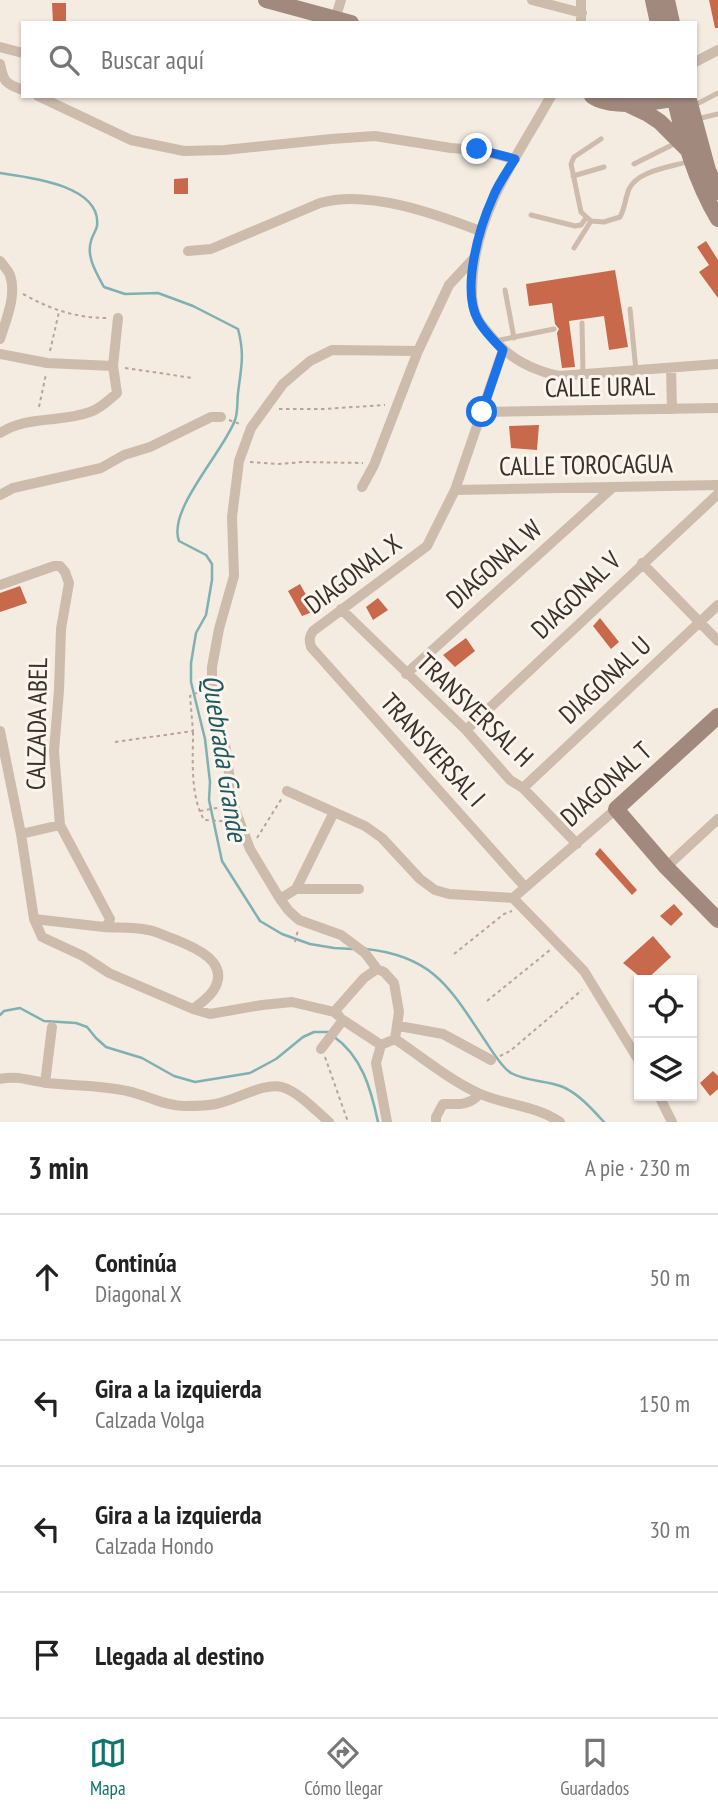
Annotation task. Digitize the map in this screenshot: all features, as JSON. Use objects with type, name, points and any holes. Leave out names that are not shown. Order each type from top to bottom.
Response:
[{"type":"street","points":[[266,0],[332,20],[341,0]]},
{"type":"street","points":[[532,0],[582,18],[581,0]]},
{"type":"street","points":[[653,0],[658,21]]},
{"type":"street","points":[[667,0],[672,21]]},
{"type":"street","points":[[0,47],[21,52]]},
{"type":"street","points":[[697,61],[718,50]]},
{"type":"street","points":[[0,64],[3,80],[21,89]]},
{"type":"street","points":[[42,98],[131,139],[184,151],[225,150],[370,136],[451,148],[477,149],[515,159]]},
{"type":"street","points":[[550,98],[494,195],[480,231],[472,289],[478,320],[499,346],[535,371],[559,376],[718,364]]},
{"type":"street","points":[[596,98],[603,102],[626,104],[685,102]]},
{"type":"street","points":[[685,102],[685,151]]},
{"type":"street","points":[[685,102],[718,192]]},
{"type":"street","points":[[626,104],[660,122],[685,151],[704,195],[718,219]]},
{"type":"street","points":[[188,251],[211,249],[320,203],[336,200],[396,204],[436,214],[480,231]]},
{"type":"street","points":[[362,486],[374,465],[418,351],[449,285],[475,257]]},
{"type":"street","points":[[0,261],[10,275],[12,292],[9,313],[0,339]]},
{"type":"street","points":[[0,433],[28,421],[91,412],[117,393],[113,366],[118,318]]},
{"type":"street","name":"DIAGONAL X","points":[[309,641],[313,631],[427,546],[455,490],[482,412],[499,346]]},
{"type":"street","points":[[381,1045],[395,1039],[399,1026],[396,986],[384,972],[377,969],[365,953],[341,935],[299,920],[280,899],[250,849],[233,804],[226,750],[212,687],[212,667],[219,629],[234,576],[232,517],[239,461],[251,428],[264,408],[283,384],[310,361],[332,350],[418,351]]},
{"type":"street","points":[[0,354],[47,363],[113,366]]},
{"type":"street","points":[[670,368],[672,409]]},
{"type":"street","name":"CALLE URAL","points":[[482,412],[718,408]]},
{"type":"street","points":[[0,495],[13,488],[101,468],[124,455],[150,447],[211,417],[221,417]]},
{"type":"street","name":"CALLE TOROCAGUA","points":[[455,490],[718,485]]},
{"type":"street","name":"DIAGONAL W","points":[[406,674],[612,488]]},
{"type":"street","name":"DIAGONAL V","points":[[466,730],[718,494]]},
{"type":"street","points":[[642,564],[718,641]]},
{"type":"street","name":"CALZADA ABEL","points":[[0,585],[54,566],[60,566],[69,583],[61,629],[54,751],[60,825],[106,908],[110,919],[104,926]]},
{"type":"street","name":"DIAGONAL U","points":[[523,789],[718,605]]},
{"type":"street","name":"TRANSVERSAL H","points":[[341,609],[466,730],[510,780],[523,789],[577,844]]},
{"type":"street","name":"TRANSVERSAL I","points":[[309,641],[311,647],[525,887]]},
{"type":"street","name":"DIAGONAL T","points":[[513,898],[577,844],[718,716]]},
{"type":"street","points":[[0,731],[21,834],[34,919],[42,937],[83,956],[109,973],[193,1009],[210,1014],[292,1002],[334,1012],[381,1045]]},
{"type":"street","points":[[287,791],[365,826],[382,838],[420,879],[435,890],[449,894],[513,898],[559,943],[591,982],[634,1053]]},
{"type":"street","points":[[616,809],[666,867],[718,920]]},
{"type":"street","points":[[280,899],[296,889],[334,812]]},
{"type":"street","points":[[666,867],[718,819]]},
{"type":"street","points":[[21,834],[60,825]]},
{"type":"street","points":[[296,889],[359,889]]},
{"type":"street","points":[[34,919],[150,930],[203,952],[211,959],[218,976],[212,992],[193,1009]]},
{"type":"street","points":[[334,1012],[355,988],[377,969]]},
{"type":"street","points":[[321,1049],[343,1020]]},
{"type":"street","points":[[399,1026],[443,1034],[491,1060]]},
{"type":"street","points":[[45,1083],[52,1027]]},
{"type":"street","points":[[395,1039],[452,1079],[479,1094],[548,1114],[559,1122]]},
{"type":"street","points":[[381,1045],[376,1063],[387,1122]]},
{"type":"street","points":[[0,1079],[13,1077],[128,1091],[181,1106],[214,1105],[263,1087],[284,1088],[330,1122]]},
{"type":"street","points":[[436,1122],[443,1104],[474,1101],[479,1094]]},
{"type":"street","points":[[662,1101],[672,1122]]},
{"type":"lane","points":[[685,102],[718,93]]},
{"type":"lane","points":[[685,102],[718,114]]},
{"type":"lane","points":[[601,139],[574,157],[571,164],[581,212],[588,219],[604,222],[620,217],[630,188],[638,179],[685,151]]},
{"type":"lane","points":[[634,164],[685,151]]},
{"type":"lane","points":[[573,176],[604,167]]},
{"type":"lane","points":[[531,215],[575,226],[588,219]]},
{"type":"lane","points":[[573,247],[588,219]]},
{"type":"lane","points":[[505,290],[514,338]]},
{"type":"lane","points":[[630,309],[636,371]]},
{"type":"lane","points":[[582,323],[583,376]]},
{"type":"lane","points":[[499,346],[514,338],[554,330]]},
{"type":"path","points":[[12,292],[60,312],[96,318],[118,318]]},
{"type":"path","points":[[113,366],[193,378]]},
{"type":"path","points":[[264,408],[323,410],[397,404]]},
{"type":"path","points":[[221,417],[243,425]]},
{"type":"path","points":[[239,461],[279,464],[356,461],[374,465]]},
{"type":"path","points":[[205,690],[190,696],[192,766],[205,820],[221,821]]},
{"type":"path","points":[[115,742],[193,731]]},
{"type":"path","points":[[250,849],[287,791]]},
{"type":"path","points":[[201,811],[219,808]]},
{"type":"path","points":[[454,954],[505,914],[523,907]]},
{"type":"path","points":[[295,943],[299,930]]},
{"type":"path","points":[[487,1001],[559,943]]},
{"type":"path","points":[[510,1051],[591,982]]},
{"type":"path","points":[[321,1049],[348,1122]]},
{"type":"building","points":[[709,0],[718,0],[718,28],[715,28]]},
{"type":"building","points":[[52,3],[66,3],[66,21],[53,21]]},
{"type":"building","points":[[188,178],[188,194],[174,194],[174,179]]},
{"type":"building","points":[[706,241],[718,260],[718,298],[699,272],[709,265],[697,247]]},
{"type":"building","points":[[615,270],[628,347],[609,350],[604,316],[569,321],[575,367],[562,368],[557,333],[559,329],[555,324],[552,303],[529,306],[526,284]]},
{"type":"building","points":[[539,425],[537,450],[511,448],[509,426]]},
{"type":"building","points":[[300,584],[315,611],[302,616],[288,591]]},
{"type":"building","points":[[20,586],[27,603],[0,612],[0,593]]},
{"type":"building","points":[[378,598],[388,610],[373,620],[366,607]]},
{"type":"building","points":[[600,618],[619,642],[611,649],[593,626]]},
{"type":"building","points":[[466,638],[475,651],[455,667],[443,655]]},
{"type":"building","points":[[600,848],[637,890],[632,895],[595,854]]},
{"type":"building","points":[[674,904],[683,914],[671,926],[660,916]]},
{"type":"building","points":[[653,936],[671,957],[651,975],[638,975],[623,963]]},
{"type":"building","points":[[713,1071],[718,1076],[718,1089],[710,1096],[700,1083]]},
{"type":"waterway","name":"Quebrada Grande","points":[[0,173],[61,186],[88,201],[95,212],[97,226],[90,247],[91,259],[104,287],[125,294],[158,293],[193,306],[238,329],[242,361],[236,417],[189,497],[181,513],[178,528],[179,541],[206,555],[212,564],[206,615],[196,633],[191,663],[191,682],[205,739],[210,782],[209,800],[222,861],[260,921],[282,934],[310,944],[353,949]]},
{"type":"waterway","name":"Quebrada Grande","points":[[366,949],[389,953],[424,967],[461,1004],[496,1058],[507,1070],[524,1078],[569,1090],[604,1122]]},
{"type":"waterway","points":[[0,1015],[4,1011],[20,1008],[44,1021],[76,1023],[87,1027],[106,1047],[142,1058],[174,1076],[195,1082],[250,1073],[276,1059],[303,1037],[314,1032],[328,1032]]},
{"type":"waterway","points":[[333,1036],[351,1053],[364,1074],[378,1122]]},
{"type":"route","points":[[477,149],[515,159],[494,195],[480,231],[475,257],[473,305],[478,320],[503,350],[482,412]]}]
